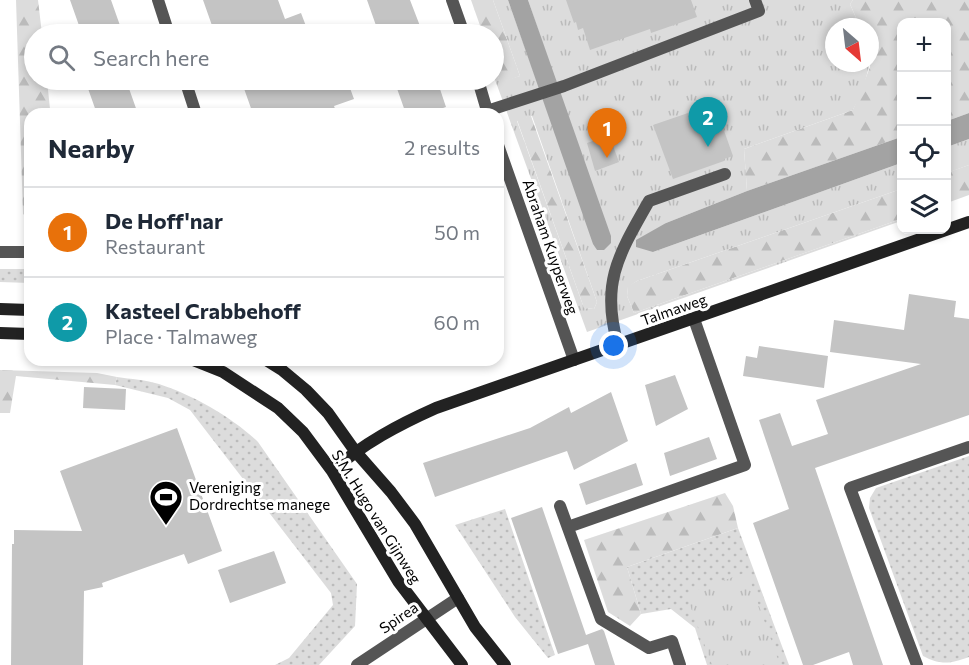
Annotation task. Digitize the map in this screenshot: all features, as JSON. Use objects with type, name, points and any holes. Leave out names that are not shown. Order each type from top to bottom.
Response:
[{"type":"street","points":[[158,0],[166,24]]},
{"type":"street","points":[[452,0],[460,24]]},
{"type":"street","points":[[501,108],[759,11],[755,0]]},
{"type":"street","points":[[188,90],[194,108]]},
{"type":"street","points":[[481,90],[486,108]]},
{"type":"street","name":"Abraham Kuyperweg","points":[[504,162],[574,360]]},
{"type":"street","points":[[618,345],[611,322],[611,283],[624,245],[649,201],[726,174]]},
{"type":"street","name":"Talmaweg","points":[[332,471],[355,451],[400,424],[436,408],[969,222]]},
{"type":"street","points":[[0,252],[24,252]]},
{"type":"street","points":[[0,309],[24,310]]},
{"type":"street","points":[[568,527],[745,465],[694,319]]},
{"type":"street","points":[[0,333],[24,334]]},
{"type":"street","name":"S.M. Hugo van Gijnweg","points":[[208,366],[224,372],[278,408],[303,432],[332,471],[398,581],[462,665]]},
{"type":"street","name":"S.M. Hugo van Gijnweg","points":[[276,366],[321,405],[355,451],[391,492],[415,524],[475,627],[506,665]]},
{"type":"street","points":[[917,665],[850,488],[969,447]]},
{"type":"street","points":[[560,506],[601,619],[649,648],[672,641],[681,665]]},
{"type":"street","name":"Spirea","points":[[357,665],[458,598]]},
{"type":"green space","points":[[16,0],[38,0],[41,24],[24,24],[24,90],[48,90],[50,108],[24,108],[23,214]]},
{"type":"green space","points":[[471,0],[493,0],[502,24],[479,24]]},
{"type":"green space","points":[[493,0],[508,0],[597,250],[604,250],[561,98],[528,0],[853,0],[850,4],[856,18],[825,18],[825,72],[868,72],[863,89],[853,110],[744,149],[747,191],[666,223],[653,252],[897,164],[897,190],[637,281],[628,287],[627,296],[634,313],[897,220],[897,222],[587,332],[499,90],[504,90],[504,81],[520,76],[504,31],[504,24],[502,24]],"holes":[[[532,116],[597,302],[594,309],[584,308],[517,121]]]},
{"type":"green space","points":[[853,0],[969,0],[969,113],[951,120],[951,18],[897,18],[897,138],[747,191],[744,149],[853,110],[868,72],[879,72],[879,18],[856,18],[850,4]]},
{"type":"green space","points":[[504,31],[520,76],[504,82]]},
{"type":"green space","points":[[531,116],[597,302],[594,309],[584,308],[517,120]]},
{"type":"green space","points":[[969,139],[969,165],[951,172],[951,146]]},
{"type":"green space","points":[[969,165],[969,195],[951,202],[951,180],[951,171]]},
{"type":"green space","points":[[897,190],[897,220],[634,313],[627,296],[628,286]]},
{"type":"green space","points":[[0,269],[24,269],[24,283],[0,282]]},
{"type":"green space","points":[[0,370],[97,373],[117,377],[115,385],[16,376],[10,413],[0,413]]},
{"type":"green space","points":[[117,377],[154,383],[185,394],[212,408],[258,442],[357,584],[355,626],[319,665],[275,665],[289,658],[333,605],[331,593],[190,410],[168,398],[115,385]]},
{"type":"green space","points":[[969,456],[969,657],[951,662],[940,662],[923,656],[869,508],[870,498],[876,488]]},
{"type":"green space","points":[[725,493],[733,506],[738,528],[627,567],[641,614],[630,626],[608,612],[584,540]]},
{"type":"green space","points":[[505,509],[555,655],[548,658],[515,617],[455,525]]},
{"type":"green space","points":[[738,528],[789,665],[707,665],[695,628],[671,609],[641,614],[627,567]]},
{"type":"green space","points":[[747,572],[780,665],[712,665],[686,594]]},
{"type":"shaded area","points":[[508,0],[528,0],[611,236],[611,243],[604,250],[597,250],[593,244]]},
{"type":"shaded area","points":[[969,113],[969,139],[951,146],[951,120]]},
{"type":"shaded area","points":[[897,138],[897,164],[653,252],[636,247],[636,240],[666,223],[747,191]]},
{"type":"building","points":[[70,0],[111,0],[119,24],[78,24]]},
{"type":"building","points":[[203,0],[278,0],[285,19],[301,13],[305,24],[211,24]]},
{"type":"building","points":[[367,0],[410,0],[419,24],[375,24]]},
{"type":"building","points":[[566,0],[691,0],[697,17],[651,33],[650,29],[590,50],[583,28],[578,30]]},
{"type":"building","points":[[89,90],[130,90],[136,108],[95,108]]},
{"type":"building","points":[[245,90],[351,90],[354,99],[334,106],[335,108],[251,108]]},
{"type":"building","points":[[398,90],[440,90],[446,107],[443,108],[404,108]]},
{"type":"building","points":[[688,113],[691,122],[709,116],[712,125],[721,122],[733,156],[673,179],[653,125]]},
{"type":"building","points":[[607,136],[619,162],[595,171],[587,143]]},
{"type":"building","points":[[909,294],[956,301],[954,317],[969,319],[969,415],[815,468],[883,665],[853,665],[849,652],[813,665],[803,665],[753,523],[789,509],[759,420],[780,413],[792,446],[828,434],[816,400],[921,364],[830,352],[834,320],[904,330]]},
{"type":"building","points":[[759,346],[828,356],[824,388],[743,376],[746,356],[757,358]]},
{"type":"building","points":[[675,375],[688,409],[656,426],[645,385]]},
{"type":"building","points":[[84,387],[126,389],[125,410],[83,408]]},
{"type":"building","points":[[611,392],[628,441],[574,470],[567,451],[435,497],[423,463],[530,428],[569,407],[571,413]]},
{"type":"building","points":[[177,428],[222,551],[188,564],[184,554],[102,583],[103,587],[84,591],[83,665],[11,665],[14,530],[82,531],[60,471]]},
{"type":"building","points":[[709,437],[717,459],[670,476],[664,453]]},
{"type":"building","points":[[636,463],[643,485],[586,505],[579,484]]},
{"type":"building","points":[[542,507],[586,635],[602,629],[604,631],[615,665],[595,665],[588,644],[558,654],[511,518]]},
{"type":"building","points":[[274,551],[286,583],[230,603],[218,570]]},
{"type":"place","name":"Kasteel Crabbehoff","points":[[708,147]]},
{"type":"place","name":"De Hoff'nar","points":[[607,158]]},
{"type":"place","name":"Vereniging Dordrechtse manege","points":[[166,526]]}]
